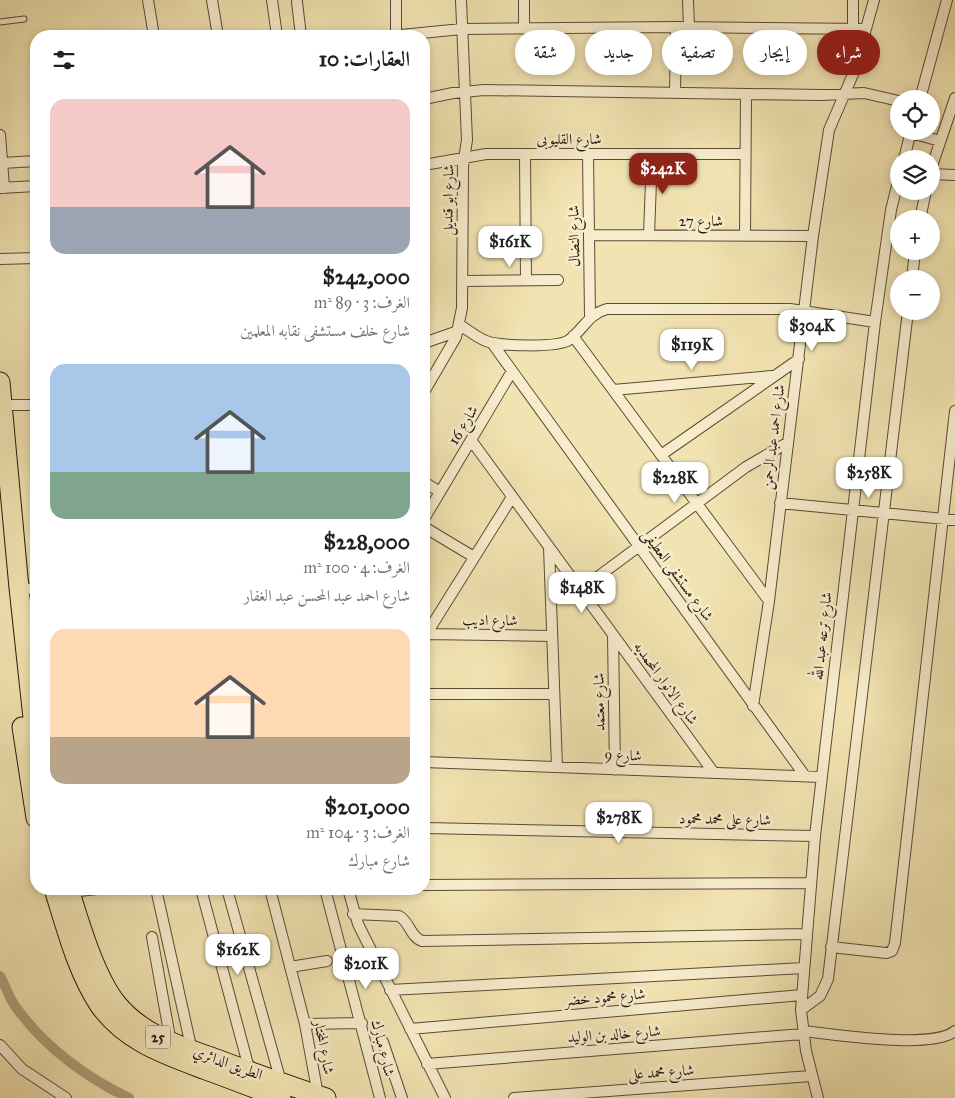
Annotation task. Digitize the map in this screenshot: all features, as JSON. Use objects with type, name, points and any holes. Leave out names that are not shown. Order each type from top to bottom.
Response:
[{"type":"highway","points":[[0,382],[27,589],[30,632]]},
{"type":"highway","points":[[0,474],[16,679],[30,784]]},
{"type":"highway","name":"الطريق الدائري","points":[[66,895],[73,946],[88,982],[100,1006],[118,1026],[138,1042],[156,1051],[281,1090],[322,1097]]},
{"type":"highway","name":"الطريق الدائري","points":[[67,895],[102,978],[116,1002],[146,1031],[171,1043],[250,1072],[281,1090]]},
{"type":"street","points":[[148,0],[153,30]]},
{"type":"street","points":[[212,0],[217,30]]},
{"type":"street","points":[[272,0],[276,30]]},
{"type":"street","points":[[394,30],[396,0]]},
{"type":"street","name":"شارع ابو قنديل","points":[[430,381],[459,328],[462,281],[464,157],[467,140],[461,0]]},
{"type":"street","points":[[524,0],[524,29]]},
{"type":"street","points":[[688,0],[689,27]]},
{"type":"street","points":[[853,0],[853,29]]},
{"type":"street","name":"شارع احمد عبد الرحمن","points":[[753,706],[769,601],[813,236],[829,130],[854,72],[874,0]]},
{"type":"street","points":[[922,90],[947,0]]},
{"type":"street","points":[[297,2],[299,30]]},
{"type":"street","points":[[430,32],[462,29],[676,27],[866,29]]},
{"type":"street","points":[[675,93],[676,27]]},
{"type":"street","points":[[430,98],[464,92],[874,94],[890,98]]},
{"type":"street","points":[[745,236],[746,94]]},
{"type":"street","points":[[937,150],[955,100]]},
{"type":"street","points":[[0,135],[2,188],[30,186]]},
{"type":"street","points":[[525,154],[526,280]]},
{"type":"street","name":"شارع القليوبى","points":[[430,164],[464,157],[525,154],[745,154]]},
{"type":"street","name":"شارع النضال","points":[[588,154],[590,317]]},
{"type":"street","points":[[649,235],[652,154]]},
{"type":"street","points":[[2,163],[30,161]]},
{"type":"street","points":[[940,174],[955,175]]},
{"type":"street","name":"شارع ترعه عبد الله","points":[[818,1098],[811,1076],[801,1010],[811,883],[851,510],[875,322],[894,200]]},
{"type":"street","name":"شارع 27","points":[[589,235],[813,236]]},
{"type":"street","points":[[0,259],[30,258]]},
{"type":"street","points":[[462,281],[558,280]]},
{"type":"street","points":[[430,340],[459,328],[492,343],[558,344],[573,336],[590,317],[607,309],[805,311],[875,322]]},
{"type":"street","points":[[801,1010],[813,1002],[825,988],[907,320]]},
{"type":"street","points":[[573,336],[769,601]]},
{"type":"street","name":"شارع مستشفى العطيفى","points":[[492,343],[804,776]]},
{"type":"street","points":[[661,455],[799,359]]},
{"type":"street","name":"شارع 16","points":[[430,509],[512,371]]},
{"type":"street","points":[[613,390],[773,376]]},
{"type":"street","points":[[3,405],[30,405]]},
{"type":"street","points":[[831,947],[886,953],[892,951],[896,943],[941,519],[955,411]]},
{"type":"street","name":"شارع الانوار المحمديه","points":[[471,440],[714,773]]},
{"type":"street","points":[[580,590],[746,467],[787,443]]},
{"type":"street","points":[[430,486],[440,492]]},
{"type":"street","points":[[430,628],[512,497]]},
{"type":"street","points":[[780,503],[955,520]]},
{"type":"street","points":[[430,531],[474,557]]},
{"type":"street","points":[[548,547],[556,767]]},
{"type":"street","name":"شارع معتمد","points":[[613,635],[615,770]]},
{"type":"street","name":"شارع اديب","points":[[430,636],[552,636]]},
{"type":"street","points":[[430,694],[554,694]]},
{"type":"street","name":"شارع 9","points":[[430,762],[821,776]]},
{"type":"street","name":"شارع على محمد محمود","points":[[430,828],[815,836]]},
{"type":"street","points":[[430,885],[811,883]]},
{"type":"street","points":[[157,895],[192,1051]]},
{"type":"street","points":[[204,895],[250,1072]]},
{"type":"street","points":[[229,895],[281,1090]]},
{"type":"street","name":"شارع المختار","points":[[272,895],[322,1097]]},
{"type":"street","name":"شارع مبارك","points":[[327,895],[362,1023],[380,1098]]},
{"type":"street","points":[[349,895],[353,914],[445,1098]]},
{"type":"street","points":[[353,914],[399,916],[404,920],[413,936],[422,941],[807,934]]},
{"type":"street","points":[[152,937],[171,1043]]},
{"type":"street","points":[[290,968],[327,962]]},
{"type":"street","points":[[390,990],[804,968]]},
{"type":"street","name":"شارع محمود خضر","points":[[410,1029],[802,995]]},
{"type":"street","points":[[305,1024],[362,1023]]},
{"type":"street","name":"شارع خالد بن الوليد","points":[[427,1064],[803,1033],[910,1040],[942,1037],[955,1031]]},
{"type":"street","points":[[383,1042],[402,1098]]},
{"type":"street","points":[[0,1045],[22,1069],[66,1098]]},
{"type":"street","name":"شارع محمد على","points":[[514,1098],[811,1076]]},
{"type":"lane","points":[[0,22],[24,19]]},
{"type":"waterway","points":[[0,976],[15,1006],[41,1037],[68,1061],[98,1081],[129,1098]]}]
